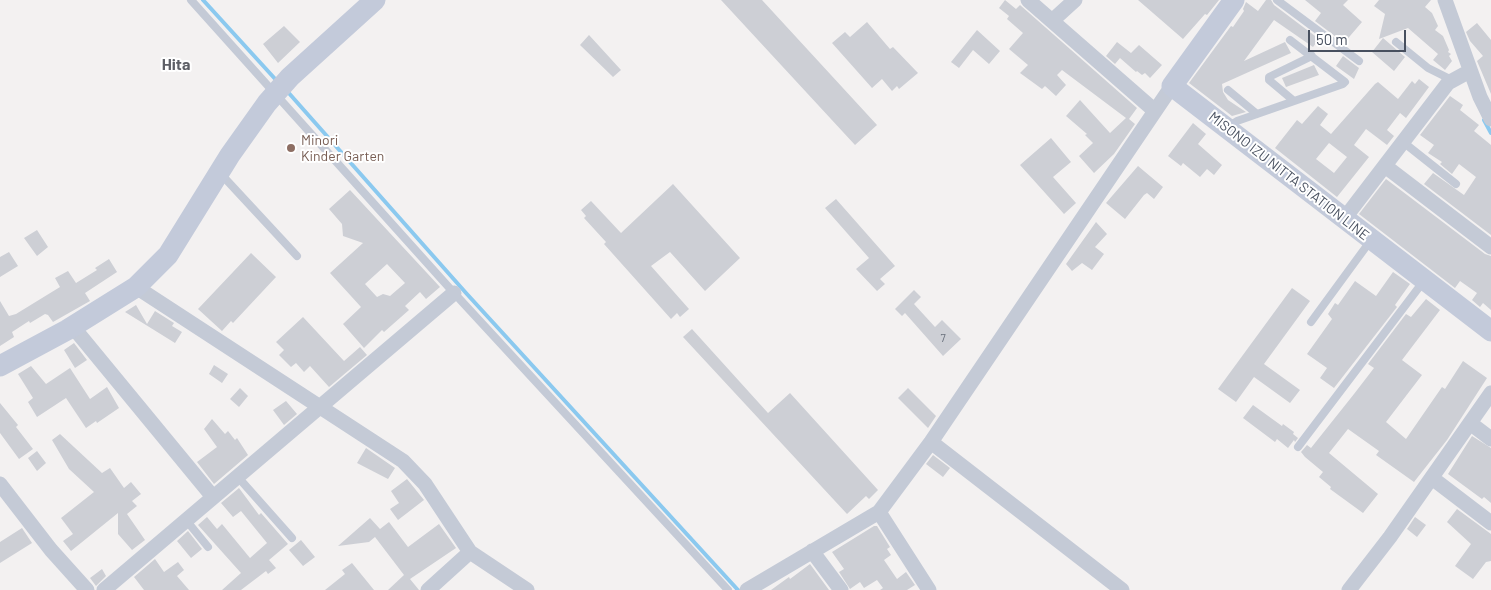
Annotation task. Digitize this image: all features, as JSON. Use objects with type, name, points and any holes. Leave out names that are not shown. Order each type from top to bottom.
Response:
[{"type":"main road","points":[[1172,86],[1234,0]]},
{"type":"main road","points":[[0,366],[73,327],[136,287],[168,255],[219,172],[258,115],[280,88],[370,2]]},
{"type":"main road","name":"MISONO IZU NITTA STATION LINE","points":[[1172,86],[1491,331]]},
{"type":"street","points":[[1028,0],[1156,111]]},
{"type":"street","points":[[1053,20],[1075,0]]},
{"type":"street","points":[[1445,0],[1470,71],[1490,112]]},
{"type":"street","points":[[1344,219],[1448,83],[1470,71]]},
{"type":"street","points":[[750,589],[879,512],[930,442],[1047,267],[1172,86]]},
{"type":"street","points":[[1385,166],[1491,247]]},
{"type":"street","points":[[136,287],[320,406],[412,469],[470,552],[527,590]]},
{"type":"street","points":[[104,590],[454,293]]},
{"type":"street","points":[[73,327],[213,497]]},
{"type":"street","points":[[1349,590],[1390,537],[1491,393]]},
{"type":"street","points":[[1470,423],[1491,439]]},
{"type":"street","points":[[930,442],[1122,590]]},
{"type":"street","points":[[1432,478],[1491,523]]},
{"type":"street","points":[[0,484],[51,550],[87,590]]},
{"type":"street","points":[[879,512],[929,590]]},
{"type":"street","points":[[812,551],[842,590]]},
{"type":"street","points":[[428,590],[470,552]]},
{"type":"lane","points":[[191,0],[280,88],[454,293],[728,590]]},
{"type":"lane","points":[[1277,0],[1359,61]]},
{"type":"lane","points":[[1227,128],[1237,121],[1345,82],[1290,40]]},
{"type":"lane","points":[[1396,42],[1428,68],[1452,80]]},
{"type":"lane","points":[[1294,101],[1269,80],[1269,77],[1312,56]]},
{"type":"lane","points":[[1228,90],[1257,114]]},
{"type":"lane","points":[[1403,142],[1456,184]]},
{"type":"lane","points":[[219,172],[297,256]]},
{"type":"lane","points":[[1311,322],[1371,240]]},
{"type":"lane","points":[[1298,448],[1424,280]]},
{"type":"lane","points":[[237,476],[292,538]]},
{"type":"lane","points":[[186,520],[208,547]]},
{"type":"building","points":[[721,0],[762,0],[877,125],[855,145]]},
{"type":"building","points":[[1005,0],[1016,9],[1020,5],[1137,108],[1129,119],[1135,124],[1114,154],[1094,173],[1079,156],[1093,143],[1085,135],[1087,134],[1066,116],[1080,100],[1110,133],[1126,118],[1062,70],[1057,75],[1066,85],[1056,96],[1045,86],[1042,89],[1020,73],[1028,65],[1009,49],[1023,33],[1007,19],[1009,16],[999,8]]},
{"type":"building","points":[[1138,0],[1219,0],[1183,39]]},
{"type":"building","points":[[1266,0],[1271,0],[1274,5],[1319,39],[1313,47],[1274,20],[1244,61],[1285,42],[1291,53],[1222,84],[1223,92],[1228,100],[1246,112],[1232,116],[1189,83],[1231,26],[1233,27],[1244,11],[1246,2],[1258,11]]},
{"type":"building","points":[[1305,0],[1348,0],[1343,5],[1362,22],[1344,43],[1315,21],[1321,13]]},
{"type":"building","points":[[1379,0],[1431,0],[1425,7],[1432,13],[1438,26],[1435,30],[1443,36],[1449,50],[1448,52],[1451,54],[1449,56],[1452,61],[1445,70],[1433,60],[1438,54],[1408,28],[1379,39],[1385,14],[1374,6]]},
{"type":"building","points":[[867,22],[890,49],[893,47],[918,73],[899,89],[897,86],[892,91],[882,79],[872,88],[832,43],[845,32],[850,37]]},
{"type":"building","points":[[1477,23],[1491,40],[1491,94],[1477,61],[1483,56],[1470,41],[1466,32]]},
{"type":"building","points":[[284,26],[300,42],[278,63],[263,44]]},
{"type":"building","points":[[977,30],[1000,51],[989,64],[973,50],[959,68],[951,62]]},
{"type":"building","points":[[589,35],[621,70],[613,77],[580,45]]},
{"type":"building","points":[[1383,38],[1405,57],[1394,71],[1372,52]]},
{"type":"building","points":[[1117,42],[1131,53],[1139,45],[1162,65],[1150,78],[1145,73],[1142,75],[1136,72],[1120,58],[1115,64],[1106,56]]},
{"type":"building","points":[[1343,56],[1359,68],[1354,79],[1336,66]]},
{"type":"building","points":[[1314,65],[1319,75],[1286,87],[1282,78]]},
{"type":"building","points":[[1419,79],[1429,87],[1406,118],[1400,113],[1387,130],[1394,136],[1387,145],[1366,129],[1354,145],[1369,157],[1337,197],[1275,148],[1297,120],[1302,124],[1318,106],[1328,114],[1320,125],[1331,134],[1378,82],[1398,99],[1412,81],[1415,84]],"holes":[[[1329,143],[1347,157],[1334,173],[1316,159]]]},
{"type":"building","points":[[1450,96],[1463,105],[1460,110],[1479,125],[1474,131],[1491,145],[1491,235],[1424,184],[1433,173],[1464,195],[1476,177],[1459,164],[1452,174],[1440,164],[1442,162],[1428,153],[1434,145],[1420,135]]},
{"type":"building","points":[[1193,123],[1206,134],[1198,144],[1222,165],[1214,175],[1207,169],[1200,177],[1183,163],[1181,166],[1168,156]]},
{"type":"building","points":[[1051,138],[1071,162],[1053,177],[1076,203],[1064,214],[1020,165]]},
{"type":"building","points":[[1138,166],[1163,187],[1154,199],[1147,193],[1144,195],[1125,219],[1106,203]]},
{"type":"building","points":[[1386,179],[1485,254],[1491,256],[1491,310],[1483,303],[1480,307],[1472,300],[1477,293],[1460,281],[1455,288],[1359,214]]},
{"type":"building","points":[[673,184],[740,258],[705,291],[670,252],[651,266],[689,309],[680,317],[677,313],[671,319],[604,244],[606,242],[584,218],[586,216],[581,210],[591,201],[621,233]]},
{"type":"building","points":[[350,190],[440,287],[426,299],[420,292],[405,306],[409,310],[384,332],[382,330],[364,348],[343,324],[361,307],[330,273],[363,243],[343,236],[342,224],[329,209]],"holes":[[[387,264],[405,283],[390,296],[383,294],[377,297],[365,284]]]},
{"type":"building","points":[[836,199],[895,266],[880,279],[885,284],[877,291],[856,269],[869,258],[825,208]]},
{"type":"building","points":[[1096,222],[1107,234],[1095,247],[1104,254],[1092,270],[1082,263],[1072,271],[1066,264]]},
{"type":"building","points":[[37,230],[48,247],[37,256],[24,238]]},
{"type":"building","points":[[9,252],[18,266],[0,277],[0,257]]},
{"type":"building","points":[[251,253],[276,277],[233,323],[231,321],[222,331],[198,309]]},
{"type":"building","points":[[109,259],[117,272],[85,293],[90,301],[53,322],[45,314],[30,323],[29,321],[12,332],[14,337],[0,346],[0,301],[9,316],[16,314],[60,287],[55,278],[68,271],[76,283],[97,270],[95,268]]},
{"type":"building","points":[[1393,272],[1410,284],[1395,305],[1397,307],[1334,388],[1320,378],[1327,368],[1307,354],[1332,319],[1328,314],[1335,303],[1338,305],[1355,281],[1376,296]]},
{"type":"building","points":[[1292,288],[1310,301],[1264,364],[1300,390],[1290,403],[1254,377],[1236,402],[1218,389]]},
{"type":"building","points":[[914,290],[921,297],[914,304],[935,327],[942,320],[961,339],[943,356],[905,313],[902,316],[895,309]]},
{"type":"building","points":[[1426,299],[1440,310],[1402,360],[1422,375],[1386,422],[1406,439],[1442,387],[1445,389],[1463,361],[1487,378],[1447,440],[1414,482],[1376,455],[1379,451],[1348,429],[1329,453],[1378,494],[1363,513],[1330,489],[1331,487],[1319,477],[1323,472],[1301,452],[1307,445],[1311,448],[1374,368],[1368,364],[1406,314],[1411,317]]},
{"type":"building","points":[[136,305],[147,324],[155,311],[174,323],[172,326],[182,332],[175,343],[125,312]]},
{"type":"building","points":[[303,317],[344,361],[360,347],[367,355],[329,387],[310,366],[304,372],[296,363],[291,367],[279,355],[284,350],[276,342]]},
{"type":"building","points":[[692,329],[768,413],[790,393],[878,490],[869,499],[866,496],[847,514],[683,337]]},
{"type":"building","points":[[74,343],[87,360],[75,368],[64,350]]},
{"type":"building","points":[[214,365],[228,374],[222,383],[209,374]]},
{"type":"building","points":[[31,366],[46,384],[70,368],[90,399],[107,387],[119,408],[86,428],[66,398],[37,417],[28,402],[33,398],[18,374]]},
{"type":"building","points":[[240,388],[248,396],[239,407],[230,399]]},
{"type":"building","points":[[908,388],[936,416],[928,428],[898,398]]},
{"type":"building","points":[[286,401],[297,414],[284,425],[273,410]]},
{"type":"building","points":[[0,403],[18,425],[16,427],[33,449],[19,459],[0,433]]},
{"type":"building","points":[[1253,405],[1282,426],[1283,424],[1294,432],[1293,434],[1298,438],[1295,442],[1294,440],[1288,448],[1277,439],[1275,442],[1243,418]]},
{"type":"building","points":[[212,419],[225,434],[228,431],[235,440],[237,438],[248,455],[214,484],[197,462],[217,447],[204,429]]},
{"type":"building","points":[[60,434],[102,473],[110,468],[124,488],[131,482],[141,494],[132,501],[137,506],[127,514],[145,540],[132,550],[118,534],[118,513],[71,551],[63,541],[73,534],[61,518],[94,492],[69,469],[52,440]]},
{"type":"building","points":[[1472,436],[1491,448],[1491,503],[1484,497],[1482,499],[1448,474]]},
{"type":"building","points":[[366,448],[395,468],[388,479],[357,463]]},
{"type":"building","points":[[37,451],[46,463],[37,471],[28,458]]},
{"type":"building","points":[[933,455],[950,468],[943,477],[926,464]]},
{"type":"building","points":[[407,479],[424,500],[398,520],[390,509],[399,503],[391,491]]},
{"type":"building","points":[[239,488],[259,515],[261,513],[288,544],[269,560],[276,568],[268,574],[266,571],[241,590],[222,590],[241,573],[198,525],[207,517],[217,529],[222,524],[250,558],[267,543],[241,511],[233,517],[221,503]]},
{"type":"building","points":[[1457,509],[1491,534],[1491,561],[1486,562],[1473,579],[1455,566],[1471,544],[1447,522]]},
{"type":"building","points":[[1415,517],[1426,525],[1417,537],[1407,529]]},
{"type":"building","points":[[370,518],[380,529],[389,522],[408,547],[439,524],[456,548],[410,579],[419,590],[388,590],[404,575],[375,537],[369,542],[338,546]]},
{"type":"building","points":[[874,526],[877,526],[890,547],[887,549],[891,555],[884,560],[897,579],[906,572],[915,585],[907,590],[880,590],[883,588],[877,580],[864,588],[860,582],[850,589],[839,572],[844,569],[832,552]]},
{"type":"building","points":[[22,528],[32,543],[0,563],[0,542]]},
{"type":"building","points":[[188,531],[202,549],[191,558],[177,541]]},
{"type":"building","points":[[301,540],[315,557],[303,566],[289,550]]},
{"type":"building","points":[[155,559],[164,572],[178,562],[184,570],[177,576],[189,590],[144,590],[134,577]]},
{"type":"building","points":[[352,563],[374,590],[325,590],[345,574],[342,570]]},
{"type":"building","points":[[810,564],[829,590],[771,590],[789,577],[790,579]]},
{"type":"building","points":[[102,569],[106,576],[96,586],[90,578]]},
{"type":"waterway","points":[[203,0],[277,81]]},
{"type":"waterway","points":[[287,91],[466,293],[738,590]]},
{"type":"waterway","points":[[1484,120],[1491,133]]},
{"type":"place","name":"Minori Kinder Garten","points":[[291,148]]},
{"type":"district","name":"Hita","points":[[176,65]]}]
